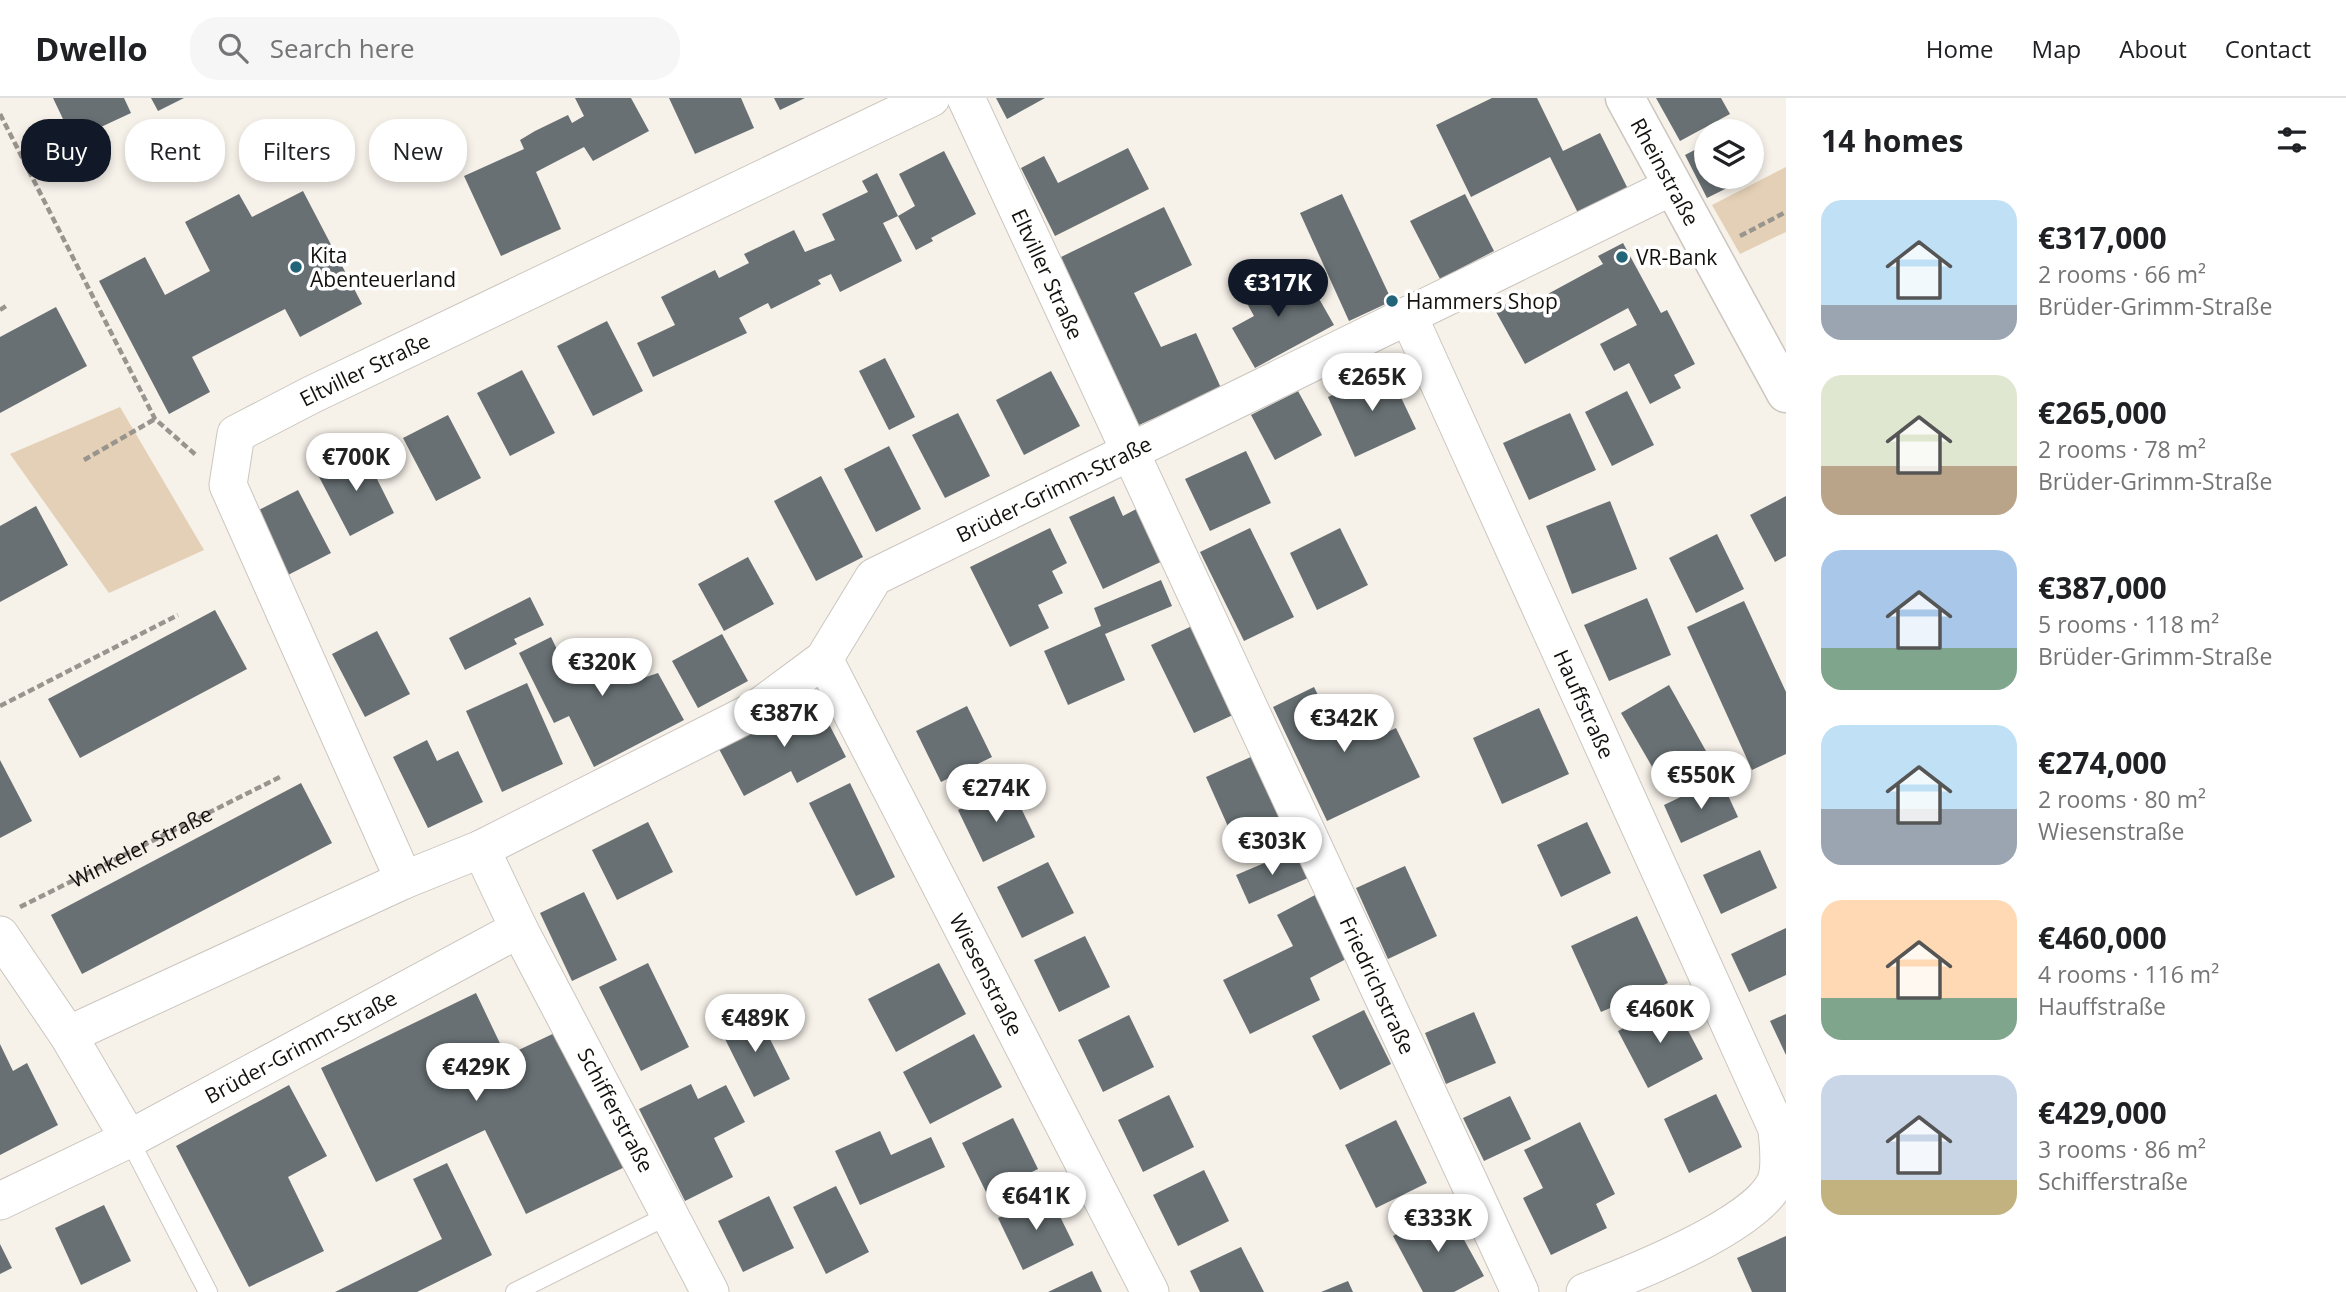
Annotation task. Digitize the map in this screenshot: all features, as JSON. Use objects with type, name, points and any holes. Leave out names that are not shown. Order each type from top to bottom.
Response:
[{"type":"street","name":"Eltviller Straße","points":[[228,485],[236,434],[324,389],[931,98]]},
{"type":"street","name":"Eltviller Straße","points":[[966,98],[1131,450]]},
{"type":"street","name":"Rheinstraße","points":[[1625,98],[1786,393]]},
{"type":"street","name":"Brüder-Grimm-Straße","points":[[68,1035],[404,880],[481,849],[754,711],[824,659],[874,577],[1674,186]]},
{"type":"street","name":"Hauffstraße","points":[[1408,315],[1777,1129],[1775,1182],[1754,1208],[1650,1267],[1585,1292]]},
{"type":"street","name":"Friedrichstraße","points":[[1131,450],[1520,1292]]},
{"type":"street","points":[[228,485],[404,880]]},
{"type":"street","name":"Wiesenstraße","points":[[824,659],[1150,1292]]},
{"type":"street","points":[[481,849],[519,929]]},
{"type":"street","points":[[6,923],[129,1139]]},
{"type":"street","name":"Brüder-Grimm-Straße","points":[[0,1201],[129,1139],[519,929]]},
{"type":"street","name":"Schifferstraße","points":[[519,929],[710,1292]]},
{"type":"lane","points":[[129,1139],[208,1292]]},
{"type":"lane","points":[[515,1292],[671,1214]]},
{"type":"path","points":[[0,114],[155,419],[228,485]]},
{"type":"path","points":[[1709,251],[1786,212]]},
{"type":"path","points":[[0,310],[6,306]]},
{"type":"path","points":[[84,460],[155,419]]},
{"type":"path","points":[[0,706],[178,615]]},
{"type":"path","name":"Winkeler Straße","points":[[6,923],[280,777]]},
{"type":"shaded area","points":[[1786,167],[1786,232],[1740,254],[1712,205],[1743,189],[1764,189],[1764,178]]},
{"type":"shaded area","points":[[120,407],[204,550],[109,593],[10,454]]},
{"type":"building","points":[[53,98],[124,98],[131,113],[111,122],[111,119],[63,119]]},
{"type":"building","points":[[151,98],[184,98],[158,111]]},
{"type":"building","points":[[575,98],[631,98],[649,131],[593,161],[584,147],[536,172],[561,229],[501,256],[467,182],[467,175],[524,149],[520,140],[535,131],[568,115],[572,123],[584,116]]},
{"type":"building","points":[[669,98],[741,98],[754,128],[695,154]]},
{"type":"building","points":[[774,98],[805,98],[780,110]]},
{"type":"building","points":[[996,98],[1045,98],[1007,119]]},
{"type":"building","points":[[1492,98],[1537,98],[1563,151],[1600,133],[1628,189],[1578,213],[1550,157],[1471,197],[1436,125]]},
{"type":"building","points":[[1656,98],[1721,98],[1730,114],[1721,119],[1694,119],[1694,133],[1680,141]]},
{"type":"building","points":[[1128,148],[1149,189],[1055,236],[1021,168],[1044,156],[1058,183]]},
{"type":"building","points":[[1694,150],[1694,173],[1685,155]]},
{"type":"building","points":[[944,151],[976,214],[931,238],[933,241],[916,250],[898,216],[915,206],[899,174]]},
{"type":"building","points":[[877,173],[898,216],[883,223],[902,261],[840,292],[831,274],[818,280],[821,284],[771,309],[768,303],[739,318],[747,333],[653,377],[637,343],[675,325],[661,297],[715,270],[719,278],[749,263],[744,254],[794,230],[805,252],[835,240],[822,214],[868,192],[862,181]]},
{"type":"building","points":[[1702,189],[1725,189],[1707,198]]},
{"type":"building","points":[[303,191],[362,304],[300,337],[285,309],[192,357],[210,392],[169,414],[99,281],[145,257],[165,295],[210,271],[185,222],[239,194],[252,217]]},
{"type":"building","points":[[1342,194],[1392,301],[1349,321],[1300,213]]},
{"type":"building","points":[[1465,194],[1494,251],[1440,279],[1410,221]]},
{"type":"building","points":[[1164,207],[1192,265],[1134,293],[1161,347],[1196,333],[1221,388],[1139,425],[1061,257]]},
{"type":"building","points":[[1623,243],[1661,313],[1667,310],[1695,364],[1674,375],[1681,388],[1650,404],[1629,363],[1614,371],[1600,344],[1637,325],[1628,308],[1525,364],[1495,310],[1528,293],[1533,302],[1603,264],[1598,256]]},
{"type":"building","points":[[1255,268],[1273,302],[1309,281],[1334,325],[1255,368],[1232,328],[1254,316],[1234,280]]},
{"type":"building","points":[[56,307],[87,366],[0,413],[0,337]]},
{"type":"building","points":[[607,321],[643,391],[593,416],[557,346]]},
{"type":"building","points":[[885,358],[915,417],[889,430],[859,371]]},
{"type":"building","points":[[522,370],[555,433],[510,456],[477,393]]},
{"type":"building","points":[[1388,370],[1416,429],[1355,457],[1328,397]]},
{"type":"building","points":[[1051,371],[1080,426],[1024,455],[996,400]]},
{"type":"building","points":[[1298,391],[1322,435],[1275,460],[1251,415]]},
{"type":"building","points":[[1627,391],[1654,445],[1612,466],[1585,412]]},
{"type":"building","points":[[958,413],[990,476],[945,498],[912,435]]},
{"type":"building","points":[[1570,413],[1596,470],[1529,500],[1503,443]]},
{"type":"building","points":[[448,415],[481,478],[436,501],[403,438]]},
{"type":"building","points":[[889,446],[921,509],[876,532],[844,469]]},
{"type":"building","points":[[362,449],[394,513],[350,536],[317,473]]},
{"type":"building","points":[[1246,451],[1271,503],[1210,531],[1185,479]]},
{"type":"building","points":[[821,476],[863,557],[816,581],[774,501]]},
{"type":"building","points":[[298,490],[331,553],[286,576],[253,513]]},
{"type":"building","points":[[1114,496],[1123,516],[1142,506],[1167,559],[1103,589],[1069,517]]},
{"type":"building","points":[[1786,496],[1786,556],[1775,562],[1750,515]]},
{"type":"building","points":[[1610,501],[1637,569],[1572,594],[1546,526]]},
{"type":"building","points":[[36,506],[68,565],[0,602],[0,526]]},
{"type":"building","points":[[1050,528],[1067,563],[1052,571],[1063,593],[1038,605],[1049,628],[1010,647],[970,567]]},
{"type":"building","points":[[1250,528],[1294,617],[1244,641],[1200,552]]},
{"type":"building","points":[[1340,528],[1368,585],[1317,610],[1290,553]]},
{"type":"building","points":[[1717,534],[1744,589],[1696,613],[1669,558]]},
{"type":"building","points":[[748,557],[774,604],[724,631],[698,584]]},
{"type":"building","points":[[1161,580],[1172,606],[1105,634],[1125,680],[1068,705],[1044,651],[1101,626],[1094,608]]},
{"type":"building","points":[[530,597],[544,625],[514,639],[517,644],[465,670],[449,638]]},
{"type":"building","points":[[1647,598],[1671,655],[1609,681],[1584,625]]},
{"type":"building","points":[[1744,601],[1786,692],[1786,754],[1752,770],[1687,627]]},
{"type":"building","points":[[215,610],[247,669],[80,758],[48,699]]},
{"type":"building","points":[[1192,626],[1235,714],[1194,733],[1151,645]]},
{"type":"building","points":[[377,631],[410,694],[365,717],[332,654]]},
{"type":"building","points":[[722,634],[748,681],[698,708],[672,661]]},
{"type":"building","points":[[551,637],[566,668],[623,639],[643,678],[658,673],[684,720],[594,767],[569,716],[554,723],[519,653]]},
{"type":"building","points":[[527,683],[563,764],[502,792],[466,711]]},
{"type":"building","points":[[1669,685],[1706,751],[1658,777],[1621,713]]},
{"type":"building","points":[[1314,687],[1332,723],[1365,707],[1379,736],[1396,728],[1420,777],[1327,821],[1273,707]]},
{"type":"building","points":[[816,699],[846,757],[797,783],[791,771],[744,796],[719,749]]},
{"type":"building","points":[[967,706],[992,757],[941,782],[916,731]]},
{"type":"building","points":[[1539,708],[1569,774],[1502,804],[1473,738]]},
{"type":"building","points":[[427,740],[437,761],[458,751],[483,802],[428,828],[393,757]]},
{"type":"building","points":[[1253,756],[1281,819],[1234,840],[1206,777]]},
{"type":"building","points":[[0,760],[32,821],[0,838]]},
{"type":"building","points":[[1720,778],[1738,817],[1681,843],[1664,805]]},
{"type":"building","points":[[301,783],[332,843],[82,974],[51,915]]},
{"type":"building","points":[[850,783],[895,877],[856,896],[809,803]]},
{"type":"building","points":[[1010,785],[1035,837],[983,862],[958,810]]},
{"type":"building","points":[[648,822],[673,872],[617,900],[592,850]]},
{"type":"building","points":[[1587,822],[1611,873],[1561,897],[1537,845]]},
{"type":"building","points":[[1295,850],[1308,878],[1249,904],[1236,875]]},
{"type":"building","points":[[1760,850],[1777,888],[1721,914],[1703,875]]},
{"type":"building","points":[[1048,862],[1074,913],[1022,938],[997,887]]},
{"type":"building","points":[[1405,866],[1437,936],[1388,959],[1356,888]]},
{"type":"building","points":[[584,892],[617,960],[572,981],[540,913]]},
{"type":"building","points":[[1315,895],[1348,958],[1310,978],[1320,1000],[1250,1034],[1223,980],[1293,946],[1277,915]]},
{"type":"building","points":[[1637,916],[1668,983],[1601,1012],[1571,946]]},
{"type":"building","points":[[1786,928],[1786,975],[1749,992],[1731,954]]},
{"type":"building","points":[[1085,936],[1110,987],[1059,1012],[1034,960]]},
{"type":"building","points":[[648,963],[689,1047],[641,1071],[599,987]]},
{"type":"building","points":[[939,963],[966,1014],[896,1052],[868,999]]},
{"type":"building","points":[[476,993],[506,1056],[561,1030],[627,1166],[526,1214],[485,1130],[376,1182],[321,1068]]},
{"type":"building","points":[[1673,1002],[1703,1059],[1648,1088],[1618,1031]]},
{"type":"building","points":[[1364,1010],[1391,1064],[1340,1090],[1312,1036]]},
{"type":"building","points":[[756,1011],[790,1079],[754,1097],[720,1029]]},
{"type":"building","points":[[1474,1012],[1496,1063],[1446,1084],[1425,1033]]},
{"type":"building","points":[[1786,1014],[1786,1055],[1770,1021]]},
{"type":"building","points":[[1129,1015],[1154,1067],[1103,1092],[1078,1040]]},
{"type":"building","points":[[974,1034],[1002,1087],[930,1124],[903,1072]]},
{"type":"building","points":[[0,1044],[13,1071],[27,1063],[58,1125],[0,1155]]},
{"type":"building","points":[[691,1084],[698,1099],[726,1085],[745,1122],[714,1138],[733,1177],[685,1201],[639,1109]]},
{"type":"building","points":[[289,1085],[327,1156],[288,1177],[324,1251],[249,1287],[176,1146]]},
{"type":"building","points":[[1716,1094],[1742,1147],[1689,1173],[1664,1119]]},
{"type":"building","points":[[1169,1095],[1194,1147],[1143,1172],[1118,1120]]},
{"type":"building","points":[[1510,1096],[1531,1139],[1484,1161],[1463,1118]]},
{"type":"building","points":[[1013,1118],[1038,1169],[987,1194],[962,1143]]},
{"type":"building","points":[[1396,1120],[1427,1183],[1376,1208],[1345,1145]]},
{"type":"building","points":[[1580,1122],[1615,1194],[1596,1204],[1607,1228],[1551,1255],[1523,1198],[1543,1188],[1524,1150]]},
{"type":"building","points":[[880,1131],[891,1155],[931,1137],[945,1167],[860,1205],[835,1151]]},
{"type":"building","points":[[447,1163],[492,1255],[417,1292],[335,1292],[442,1239],[413,1179]]},
{"type":"building","points":[[1204,1170],[1229,1221],[1178,1246],[1153,1195]]},
{"type":"building","points":[[836,1186],[869,1252],[826,1274],[793,1207]]},
{"type":"building","points":[[1049,1194],[1074,1245],[1023,1270],[998,1218]]},
{"type":"building","points":[[769,1196],[794,1248],[743,1272],[718,1221]]},
{"type":"building","points":[[104,1205],[131,1261],[81,1285],[55,1228]]},
{"type":"building","points":[[1446,1207],[1484,1276],[1454,1292],[1423,1292],[1393,1236]]},
{"type":"building","points":[[1786,1236],[1786,1292],[1752,1292],[1737,1258]]},
{"type":"building","points":[[0,1244],[12,1268],[0,1274]]},
{"type":"building","points":[[1241,1247],[1264,1292],[1200,1292],[1190,1271]]},
{"type":"building","points":[[1092,1271],[1102,1292],[1048,1292]]},
{"type":"building","points":[[1348,1281],[1353,1292],[1321,1292]]},
{"type":"place","name":"VR-Bank","points":[[1622,257]]},
{"type":"place","name":"Kita Abenteuerland","points":[[296,267]]},
{"type":"place","name":"Hammers Shop","points":[[1392,301]]}]
